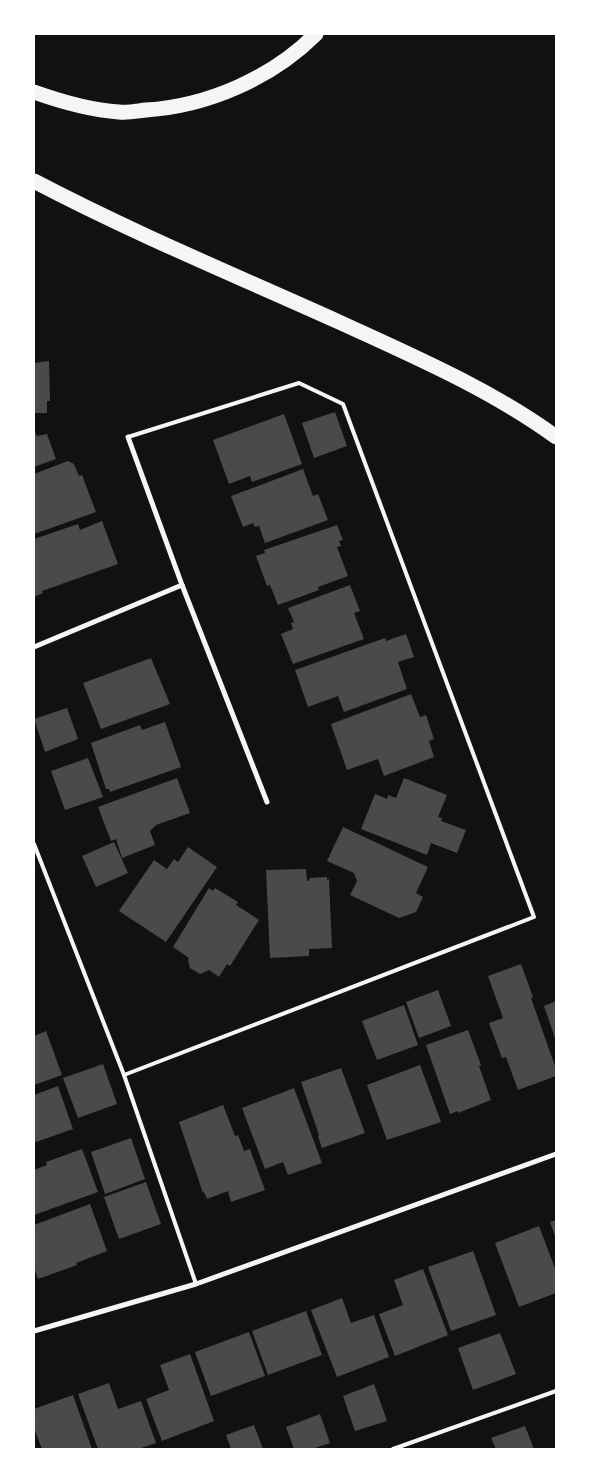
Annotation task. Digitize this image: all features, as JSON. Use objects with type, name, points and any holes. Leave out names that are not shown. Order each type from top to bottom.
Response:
[{"type":"highway","points":[[34,92],[73,106],[121,112],[164,109],[212,97],[257,77],[300,49],[316,34]]},
{"type":"highway","points":[[34,181],[92,212],[400,350],[478,389],[556,437]]},
{"type":"street","points":[[128,437],[182,585],[267,802]]},
{"type":"street","points":[[34,647],[182,585]]},
{"type":"street","points":[[34,1331],[196,1284],[556,1154]]},
{"type":"lane","points":[[124,1075],[534,917],[343,404],[299,383],[128,437]]},
{"type":"lane","points":[[34,844],[124,1075],[196,1284]]},
{"type":"lane","points":[[392,1449],[556,1391]]},
{"type":"building","points":[[49,361],[50,401],[47,401],[47,413],[34,413],[34,363]]},
{"type":"building","points":[[335,412],[347,446],[314,458],[302,423]]},
{"type":"building","points":[[284,414],[302,464],[252,482],[250,476],[229,484],[213,440]]},
{"type":"building","points":[[34,430],[37,436],[47,434],[56,459],[34,467]]},
{"type":"building","points":[[68,461],[74,464],[79,476],[82,475],[96,512],[34,534],[34,474]]},
{"type":"building","points":[[303,469],[313,496],[318,494],[328,520],[265,543],[259,526],[255,527],[253,523],[243,527],[231,496]]},
{"type":"building","points":[[102,521],[118,564],[42,591],[43,593],[34,597],[34,539],[78,524],[80,530]]},
{"type":"building","points":[[337,525],[343,540],[339,541],[341,546],[337,547],[348,576],[318,587],[319,590],[278,605],[270,585],[267,586],[256,556],[265,553],[264,550]]},
{"type":"building","points":[[350,585],[360,611],[354,613],[364,639],[293,664],[281,634],[293,629],[291,623],[294,622],[288,608]]},
{"type":"building","points":[[406,634],[414,657],[398,662],[407,689],[344,712],[338,696],[308,707],[295,670],[385,638],[386,641]]},
{"type":"building","points":[[151,658],[170,704],[101,729],[83,683]]},
{"type":"building","points":[[411,694],[420,717],[426,715],[434,739],[429,741],[434,757],[384,776],[378,759],[347,770],[331,724]]},
{"type":"building","points":[[67,708],[78,739],[45,752],[34,719]]},
{"type":"building","points":[[165,722],[181,767],[110,792],[109,789],[106,789],[91,743],[140,725],[142,730]]},
{"type":"building","points":[[88,758],[103,797],[65,810],[51,771]]},
{"type":"building","points":[[177,778],[190,813],[156,825],[150,831],[155,845],[122,858],[116,839],[111,841],[98,807]]},
{"type":"building","points":[[404,778],[447,795],[438,817],[442,818],[441,821],[466,830],[457,853],[431,843],[427,855],[361,829],[375,794],[387,799],[388,795],[396,798]]},
{"type":"building","points":[[343,827],[428,867],[416,893],[423,897],[416,912],[399,918],[350,895],[357,881],[354,873],[327,861]]},
{"type":"building","points":[[114,842],[128,873],[96,887],[82,856]]},
{"type":"building","points":[[188,847],[217,867],[166,942],[119,911],[154,860],[167,869],[174,859],[178,862]]},
{"type":"building","points":[[306,869],[307,881],[310,880],[309,878],[327,877],[327,880],[329,879],[332,948],[309,949],[309,956],[270,958],[266,870]]},
{"type":"building","points":[[209,888],[213,891],[215,888],[238,902],[236,905],[259,920],[230,966],[227,964],[219,977],[209,970],[200,974],[190,968],[189,958],[173,947]]},
{"type":"building","points":[[521,964],[556,1069],[556,1076],[518,1090],[506,1057],[502,1058],[489,1023],[503,1018],[488,976]]},
{"type":"building","points":[[438,990],[451,1026],[419,1038],[406,1002]]},
{"type":"building","points":[[556,1001],[556,1041],[544,1006]]},
{"type":"building","points":[[404,1005],[418,1045],[377,1060],[362,1021]]},
{"type":"building","points":[[468,1030],[491,1100],[458,1113],[458,1111],[450,1114],[426,1045]]},
{"type":"building","points":[[46,1031],[62,1075],[34,1085],[34,1036]]},
{"type":"building","points":[[103,1064],[117,1104],[78,1118],[63,1078]]},
{"type":"building","points":[[420,1065],[441,1122],[387,1140],[367,1085]]},
{"type":"building","points":[[341,1068],[365,1133],[322,1148],[301,1082]]},
{"type":"building","points":[[58,1086],[73,1129],[36,1142],[34,1141],[34,1095]]},
{"type":"building","points":[[294,1088],[322,1163],[288,1175],[283,1162],[265,1169],[242,1108]]},
{"type":"building","points":[[223,1105],[235,1136],[238,1135],[244,1151],[250,1149],[265,1190],[231,1202],[228,1191],[207,1199],[203,1193],[179,1122]]},
{"type":"building","points":[[131,1138],[145,1179],[105,1194],[91,1152]]},
{"type":"building","points":[[82,1149],[98,1192],[34,1215],[34,1170],[47,1165],[46,1162]]},
{"type":"building","points":[[146,1182],[161,1224],[119,1239],[104,1197]]},
{"type":"building","points":[[90,1204],[107,1251],[76,1263],[77,1265],[38,1279],[34,1267],[34,1225]]},
{"type":"building","points":[[556,1220],[556,1239],[550,1222]]},
{"type":"building","points":[[539,1226],[556,1271],[556,1293],[519,1307],[495,1243]]},
{"type":"building","points":[[473,1251],[496,1315],[451,1331],[428,1267]]},
{"type":"building","points":[[423,1269],[448,1335],[395,1356],[379,1314],[403,1305],[394,1280]]},
{"type":"building","points":[[342,1298],[351,1323],[374,1315],[389,1357],[337,1377],[311,1310]]},
{"type":"building","points":[[306,1311],[322,1355],[268,1375],[252,1331]]},
{"type":"building","points":[[249,1332],[265,1376],[211,1396],[195,1352]]},
{"type":"building","points":[[500,1333],[516,1374],[473,1390],[458,1348]]},
{"type":"building","points":[[190,1354],[214,1421],[162,1441],[146,1399],[169,1390],[160,1365]]},
{"type":"building","points":[[109,1383],[118,1409],[141,1401],[156,1443],[138,1449],[98,1449],[78,1394]]},
{"type":"building","points":[[374,1384],[387,1421],[355,1431],[343,1396]]},
{"type":"building","points":[[73,1395],[92,1449],[42,1449],[34,1428],[34,1409]]},
{"type":"building","points":[[320,1414],[330,1443],[312,1449],[294,1449],[286,1427]]},
{"type":"building","points":[[254,1425],[263,1449],[231,1449],[226,1435]]},
{"type":"building","points":[[525,1426],[534,1449],[496,1449],[491,1438]]}]
